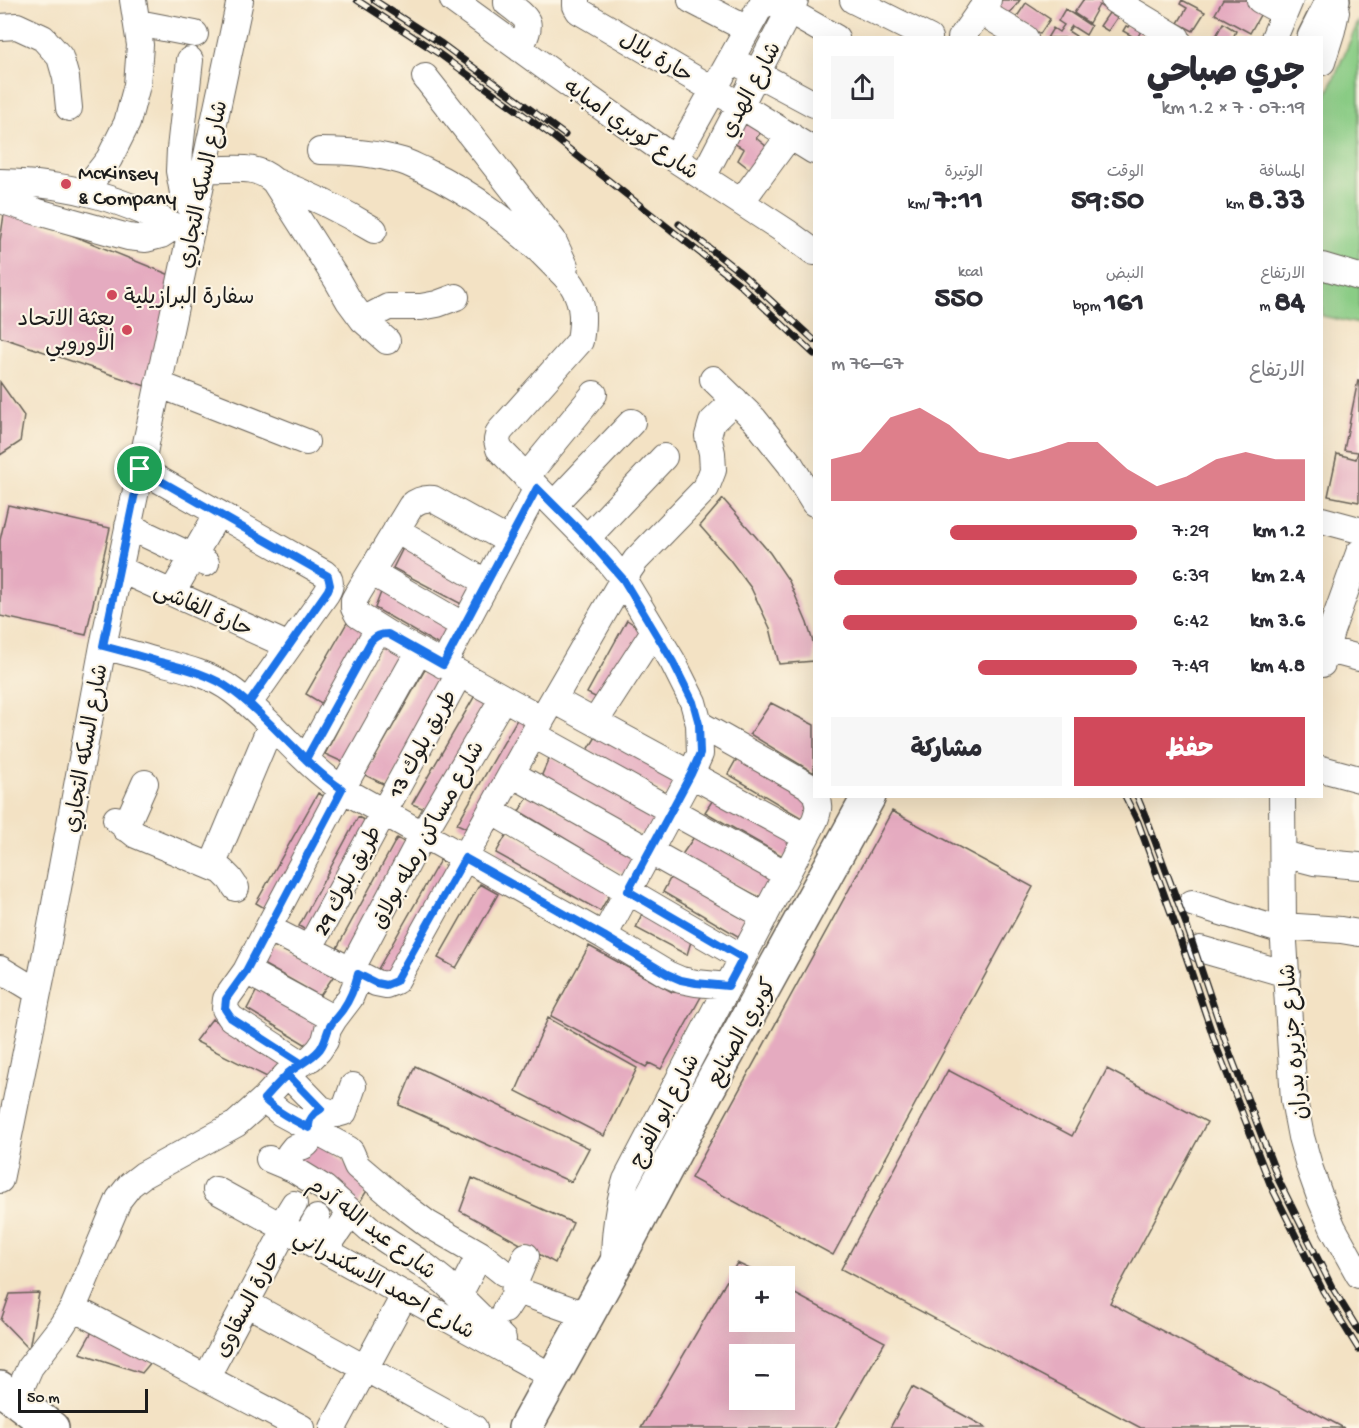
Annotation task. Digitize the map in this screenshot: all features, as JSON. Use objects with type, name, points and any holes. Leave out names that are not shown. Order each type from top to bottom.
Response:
[{"type":"main road","points":[[1315,36],[1335,0]]},
{"type":"main road","name":"كوبري الصنايع","points":[[614,1267],[706,1093],[868,798]]},
{"type":"main road","name":"شارع ابو الفرج","points":[[525,1428],[614,1267]]},
{"type":"main road","points":[[9,1394],[52,1428]]},
{"type":"street","name":"شارع السكه التجاري","points":[[0,1180],[103,646],[158,384],[186,225],[204,169],[240,0]]},
{"type":"street","name":"شارع كوبري امبابه","points":[[453,0],[675,159],[741,202],[811,243]]},
{"type":"street","points":[[507,0],[507,3],[525,16],[528,22],[529,29],[520,49]]},
{"type":"street","name":"حارة بلال","points":[[576,0],[579,11],[714,89],[813,150]]},
{"type":"street","points":[[691,0],[747,29]]},
{"type":"street","points":[[853,0],[925,36]]},
{"type":"street","points":[[1114,0],[1174,36]]},
{"type":"street","points":[[1260,0],[1287,7],[1275,36]]},
{"type":"street","points":[[1323,59],[1332,30],[1335,0]]},
{"type":"street","points":[[779,3],[833,36]]},
{"type":"street","name":"شارع الهدي","points":[[675,159],[747,29],[779,3]]},
{"type":"street","name":"شارع الهدي","points":[[703,177],[757,73],[779,3]]},
{"type":"street","points":[[962,36],[984,6],[1022,36]]},
{"type":"street","points":[[84,190],[109,159],[127,123],[137,85],[140,45],[135,12],[195,34]]},
{"type":"street","points":[[0,27],[17,26],[43,38],[60,57],[66,78],[69,108]]},
{"type":"street","points":[[186,225],[179,171],[190,60]]},
{"type":"street","points":[[730,60],[813,103]]},
{"type":"street","points":[[425,77],[553,240],[579,298],[582,312],[580,341],[504,425],[497,441],[499,449],[587,538],[623,579],[684,682],[699,724],[700,754],[604,936]]},
{"type":"street","points":[[741,202],[790,135]]},
{"type":"street","points":[[320,151],[376,154],[404,161],[440,178],[474,198],[542,253],[573,285]]},
{"type":"street","points":[[204,169],[255,170],[266,174],[274,181],[349,301],[363,320],[387,341]]},
{"type":"street","points":[[274,181],[343,211],[374,230]]},
{"type":"street","points":[[0,182],[45,184],[84,190],[186,225]]},
{"type":"street","points":[[0,200],[38,213],[128,237],[146,239],[186,225]]},
{"type":"street","points":[[1323,266],[1359,277]]},
{"type":"street","points":[[363,320],[388,307],[420,307],[456,297]]},
{"type":"street","points":[[713,379],[754,419],[790,464],[813,501]]},
{"type":"street","points":[[158,384],[306,442]]},
{"type":"street","points":[[539,490],[594,394]]},
{"type":"street","points":[[268,928],[376,983],[386,985],[396,981],[623,579],[636,560],[706,488],[713,470],[708,436],[712,422],[735,400]]},
{"type":"street","points":[[539,490],[632,422]]},
{"type":"street","points":[[587,538],[664,457]]},
{"type":"street","points":[[140,469],[324,573],[330,580],[328,590],[249,703]]},
{"type":"street","name":"طريق بلوك 13","points":[[383,812],[451,669],[464,626],[539,490]]},
{"type":"street","points":[[509,541],[433,499],[425,498],[411,507],[396,530],[354,600],[354,608],[358,615],[388,634],[543,718],[671,811],[786,874]]},
{"type":"street","points":[[172,593],[199,560],[218,513]]},
{"type":"street","points":[[1323,520],[1359,530]]},
{"type":"street","points":[[128,526],[199,560]]},
{"type":"street","points":[[396,530],[487,583]]},
{"type":"street","points":[[1359,553],[1323,656],[1359,657]]},
{"type":"street","name":"حارة الفاشى","points":[[119,569],[289,646]]},
{"type":"street","points":[[371,572],[464,626]]},
{"type":"street","points":[[595,722],[654,631]]},
{"type":"street","points":[[306,759],[371,641],[376,636],[388,634]]},
{"type":"street","points":[[103,646],[211,678],[231,689],[249,703],[329,781],[342,789],[674,977],[696,983],[728,986]]},
{"type":"street","points":[[419,651],[342,789],[246,971],[226,999],[225,1009],[231,1018],[294,1069],[315,1118],[351,1152],[357,1166],[403,1206],[428,1224],[480,1254],[508,1291],[586,1315]]},
{"type":"street","name":"شارع مساكن رمله بولاق","points":[[9,1394],[23,1383],[30,1367],[61,1327],[72,1308],[119,1198],[130,1185],[143,1175],[236,1124],[294,1069],[311,1058],[326,1041],[328,1029],[343,1010],[355,986],[354,972],[423,834],[503,698]]},
{"type":"street","points":[[543,718],[595,722],[806,837]]},
{"type":"street","points":[[699,724],[812,791]]},
{"type":"street","points":[[212,866],[271,725]]},
{"type":"street","points":[[1323,769],[1358,773]]},
{"type":"street","points":[[512,774],[765,916]]},
{"type":"street","points":[[145,783],[121,824],[136,835],[222,871],[236,888]]},
{"type":"street","name":"شارع ابو الفرج","points":[[614,1267],[615,1224],[626,1180],[806,837],[818,811],[816,798]]},
{"type":"street","name":"شارع جزيره بدران","points":[[1282,798],[1283,928],[1294,1100],[1301,1137],[1321,1200],[1333,1228],[1359,1275]]},
{"type":"street","points":[[491,811],[743,958]]},
{"type":"street","name":"طريق بلوك 29","points":[[309,949],[383,812]]},
{"type":"street","points":[[1283,854],[1314,862],[1359,866]]},
{"type":"street","points":[[1192,903],[1283,928],[1341,930],[1359,933]]},
{"type":"street","points":[[1219,911],[1205,950],[1287,974]]},
{"type":"street","points":[[0,969],[38,992]]},
{"type":"street","points":[[246,971],[334,1019]]},
{"type":"street","points":[[264,1099],[281,1113],[315,1118],[344,1112],[352,1086]]},
{"type":"street","name":"شارع عبد الله آدم","points":[[315,1118],[307,1144],[303,1148],[294,1148],[277,1162],[324,1188],[371,1230],[435,1274],[459,1295],[519,1357]]},
{"type":"street","name":"حارة السقاوى","points":[[206,1378],[246,1303],[301,1227],[353,1214],[379,1185]]},
{"type":"street","name":"شارع احمد الاسكندراني","points":[[216,1190],[301,1227],[405,1294],[463,1340],[519,1357],[553,1377]]},
{"type":"street","points":[[435,1274],[455,1240]]},
{"type":"street","points":[[459,1295],[480,1254]]},
{"type":"street","points":[[508,1291],[515,1282],[526,1256]]},
{"type":"street","points":[[333,1428],[405,1294]]},
{"type":"street","points":[[246,1303],[474,1428]]},
{"type":"street","points":[[72,1308],[302,1428]]},
{"type":"green space","points":[[1359,20],[1359,324],[1323,316],[1323,104]]},
{"type":"building","points":[[994,0],[1020,0],[1009,15],[992,3]]},
{"type":"building","points":[[1083,0],[1109,0],[1114,4],[1109,12],[1099,5],[1089,23],[1074,13]]},
{"type":"building","points":[[1182,0],[1205,12],[1193,31],[1178,23],[1187,8],[1180,4]]},
{"type":"building","points":[[1223,0],[1255,0],[1265,6],[1250,33],[1215,14]]},
{"type":"building","points":[[1026,3],[1050,19],[1040,34],[1016,18]]},
{"type":"building","points":[[1065,9],[1091,26],[1086,35],[1072,26],[1068,31],[1076,36],[1048,36],[1053,28],[1059,32],[1064,25],[1058,21]]},
{"type":"building","points":[[1109,13],[1117,18],[1108,31],[1100,26]]},
{"type":"building","points":[[1134,19],[1137,28],[1141,31],[1138,36],[1132,36],[1123,31],[1126,26],[1129,27]]},
{"type":"building","points":[[1223,23],[1236,31],[1234,36],[1216,36]]},
{"type":"building","points":[[748,109],[764,129],[756,138],[767,147],[752,171],[738,160],[744,149],[728,140]]},
{"type":"building","points":[[5,208],[175,277],[151,388],[0,337],[0,241]]},
{"type":"building","points":[[1358,380],[1359,502],[1328,496],[1337,454],[1356,459],[1358,452],[1344,450]]},
{"type":"building","points":[[0,382],[24,416],[20,442],[0,455]]},
{"type":"building","points":[[723,499],[770,553],[789,581],[807,623],[813,642],[813,661],[779,664],[770,628],[751,588],[700,526]]},
{"type":"building","points":[[8,505],[110,528],[86,635],[0,616],[0,540]]},
{"type":"building","points":[[404,546],[477,587],[467,607],[393,568]]},
{"type":"building","points":[[383,587],[456,628],[444,648],[375,608]]},
{"type":"building","points":[[627,620],[645,632],[603,701],[587,693]]},
{"type":"building","points":[[348,621],[367,632],[326,706],[306,694]]},
{"type":"building","points":[[382,645],[407,658],[349,765],[325,754]]},
{"type":"building","points":[[426,668],[449,680],[389,787],[365,775]]},
{"type":"building","points":[[477,692],[495,703],[432,812],[412,804]]},
{"type":"building","points":[[771,703],[813,724],[813,772],[750,734]]},
{"type":"building","points":[[519,716],[534,725],[475,832],[457,824]]},
{"type":"building","points":[[600,730],[678,778],[668,795],[588,750]]},
{"type":"building","points":[[550,756],[658,817],[647,836],[541,777]]},
{"type":"building","points":[[737,758],[816,802],[805,820],[728,774]]},
{"type":"building","points":[[318,793],[332,801],[271,912],[256,903]]},
{"type":"building","points":[[530,794],[637,854],[626,875],[519,811]]},
{"type":"building","points":[[716,795],[797,840],[786,858],[705,812]]},
{"type":"building","points":[[892,811],[1033,887],[833,1255],[691,1178]]},
{"type":"building","points":[[358,817],[372,824],[312,934],[299,926]]},
{"type":"building","points":[[508,832],[612,890],[600,911],[496,853]]},
{"type":"building","points":[[696,834],[775,880],[759,897],[681,856]]},
{"type":"building","points":[[397,838],[413,847],[353,958],[337,948]]},
{"type":"building","points":[[440,860],[455,870],[395,979],[378,969]]},
{"type":"building","points":[[673,873],[751,918],[741,938],[663,892]]},
{"type":"building","points":[[480,884],[498,894],[456,968],[438,958]]},
{"type":"building","points":[[643,911],[692,938],[687,955],[636,928]]},
{"type":"building","points":[[271,945],[335,974],[320,996],[263,964]]},
{"type":"building","points":[[589,946],[672,992],[702,995],[661,1069],[649,1063],[646,1067],[551,1016]]},
{"type":"building","points":[[258,988],[325,1025],[308,1046],[247,1009]]},
{"type":"building","points":[[548,1018],[637,1068],[604,1136],[516,1091]]},
{"type":"building","points":[[212,1019],[285,1062],[273,1080],[195,1041]]},
{"type":"building","points":[[415,1066],[589,1148],[571,1182],[399,1105]]},
{"type":"building","points":[[1107,1069],[1207,1122],[1110,1303],[1344,1428],[1141,1428],[841,1269],[948,1070],[1072,1136]]},
{"type":"building","points":[[315,1136],[370,1186],[356,1208],[291,1164]]},
{"type":"building","points":[[472,1178],[573,1223],[555,1263],[460,1211]]},
{"type":"building","points":[[729,1277],[729,1332],[795,1332],[795,1294],[885,1342],[835,1428],[641,1428]]},
{"type":"building","points":[[39,1293],[29,1349],[1,1320],[10,1294]]},
{"type":"building","points":[[93,1330],[152,1361],[142,1373],[80,1353]]},
{"type":"building","points":[[912,1387],[987,1428],[890,1428]]},
{"type":"railway","points":[[357,0],[438,53],[550,134],[738,283],[813,353]]},
{"type":"railway","points":[[374,0],[442,44],[565,135]]},
{"type":"railway","points":[[679,224],[742,274],[813,339]]},
{"type":"railway","points":[[1126,798],[1138,822],[1217,1048],[1270,1184],[1323,1291],[1359,1350]]},
{"type":"railway","points":[[1138,798],[1186,924],[1226,1043],[1279,1181],[1332,1287],[1359,1331]]},
{"type":"place","name":"McKinsey & Company","points":[[66,184]]},
{"type":"place","name":"سفارة البرازيلية","points":[[112,295]]},
{"type":"place","name":"بعثة الاتحاد الأوروبي","points":[[127,330]]},
{"type":"route","points":[[140,469],[103,646],[190,670],[231,689],[249,703],[306,759],[317,771],[342,789],[246,971],[226,999],[225,1009],[231,1018],[301,1063],[287,1074],[321,1109],[311,1118],[309,1128],[272,1107],[264,1099],[287,1074],[311,1058],[326,1041],[328,1029],[350,998],[358,974],[386,985],[396,981],[465,858],[667,974],[696,983],[728,986],[743,958],[628,891],[700,754],[699,724],[693,702],[673,662],[623,579],[606,558],[537,488],[443,665],[388,634],[376,636],[371,641],[306,759],[271,725],[249,703],[328,590],[330,585],[328,576],[140,469]]}]
